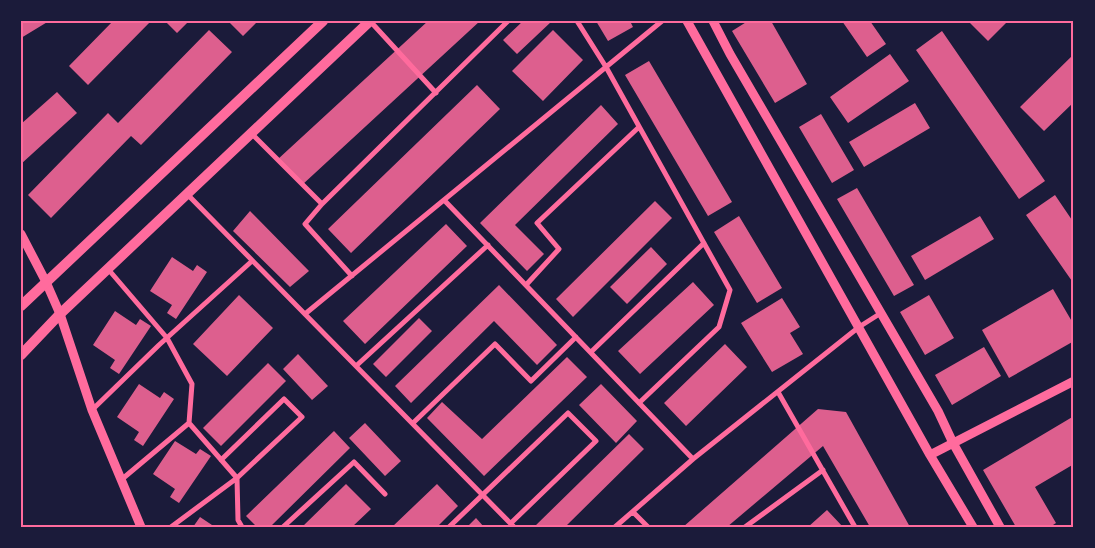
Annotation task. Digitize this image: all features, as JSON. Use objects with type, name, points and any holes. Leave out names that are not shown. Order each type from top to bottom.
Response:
[{"type":"main road","points":[[21,306],[323,21]]},
{"type":"main road","points":[[21,355],[108,268],[370,21]]},
{"type":"street","points":[[370,21],[436,93]]},
{"type":"street","points":[[352,276],[305,224],[322,204],[508,21]]},
{"type":"street","points":[[577,21],[606,67],[730,290],[719,327],[640,403]]},
{"type":"street","points":[[305,314],[662,21]]},
{"type":"street","points":[[687,21],[930,454],[973,527]]},
{"type":"street","points":[[713,21],[730,54],[938,411],[953,443],[1000,527]]},
{"type":"street","points":[[526,285],[559,249],[537,223],[639,127]]},
{"type":"street","points":[[251,133],[322,204]]},
{"type":"street","points":[[186,194],[305,314],[412,424],[482,494],[512,525],[596,442],[568,413],[482,494],[449,527]]},
{"type":"street","points":[[444,200],[693,459]]},
{"type":"street","points":[[21,234],[60,314],[92,410],[141,527]]},
{"type":"street","points":[[591,352],[704,243]]},
{"type":"street","points":[[356,366],[488,245]]},
{"type":"street","points":[[92,410],[167,338],[252,261]]},
{"type":"street","points":[[108,268],[167,338],[192,384],[189,423],[237,478],[238,520],[242,527]]},
{"type":"street","points":[[615,527],[693,459],[859,327],[881,313]]},
{"type":"street","points":[[412,424],[494,344],[531,381],[576,337]]},
{"type":"street","points":[[930,454],[1074,382]]},
{"type":"street","points":[[778,392],[855,527]]},
{"type":"street","points":[[171,527],[237,478],[302,417],[284,399],[221,460]]},
{"type":"street","points":[[121,480],[189,423]]},
{"type":"street","points":[[284,527],[354,462],[385,494]]},
{"type":"street","points":[[745,527],[823,470]]},
{"type":"street","points":[[633,512],[648,527]]},
{"type":"building","points":[[21,21],[49,21],[21,38]]},
{"type":"building","points":[[113,21],[151,21],[88,85],[69,66]]},
{"type":"building","points":[[165,21],[189,21],[177,33]]},
{"type":"building","points":[[228,21],[258,21],[243,36]]},
{"type":"building","points":[[428,21],[480,21],[302,185],[277,160]]},
{"type":"building","points":[[523,21],[552,21],[517,54],[503,40]]},
{"type":"building","points":[[596,21],[630,21],[633,27],[608,41]]},
{"type":"building","points":[[748,21],[771,21],[807,84],[775,103],[732,31]]},
{"type":"building","points":[[842,21],[870,21],[886,44],[867,57]]},
{"type":"building","points":[[968,21],[1008,21],[988,41]]},
{"type":"building","points":[[209,30],[232,52],[141,145],[131,136],[51,218],[28,195],[108,113],[118,123]]},
{"type":"building","points":[[553,30],[583,60],[543,101],[512,71]]},
{"type":"building","points":[[942,31],[1045,181],[1019,199],[916,50]]},
{"type":"building","points":[[890,54],[909,81],[848,123],[830,97]]},
{"type":"building","points":[[1074,54],[1074,102],[1044,131],[1020,107]]},
{"type":"building","points":[[649,61],[732,202],[708,216],[625,75]]},
{"type":"building","points":[[477,85],[500,109],[351,253],[328,229]]},
{"type":"building","points":[[57,92],[77,113],[21,164],[21,124]]},
{"type":"building","points":[[915,103],[930,128],[864,167],[849,142]]},
{"type":"building","points":[[601,105],[618,124],[515,225],[544,254],[527,271],[480,223]]},
{"type":"building","points":[[821,114],[854,170],[832,183],[799,127]]},
{"type":"building","points":[[857,188],[914,285],[894,296],[837,199]]},
{"type":"building","points":[[1055,195],[1074,223],[1074,284],[1026,215]]},
{"type":"building","points":[[655,201],[672,218],[573,317],[556,299]]},
{"type":"building","points":[[250,211],[309,271],[290,287],[233,231]]},
{"type":"building","points":[[739,216],[782,288],[757,303],[714,232]]},
{"type":"building","points":[[980,216],[994,239],[925,280],[911,256]]},
{"type":"building","points":[[446,224],[467,246],[365,344],[343,321]]},
{"type":"building","points":[[651,247],[667,264],[627,304],[610,287]]},
{"type":"building","points":[[172,257],[193,271],[197,265],[207,272],[176,319],[167,313],[172,305],[150,291]]},
{"type":"building","points":[[693,282],[714,305],[640,374],[618,351]]},
{"type":"building","points":[[499,285],[557,345],[537,365],[494,321],[411,403],[395,386]]},
{"type":"building","points":[[1053,289],[1074,325],[1074,341],[1009,378],[982,330]]},
{"type":"building","points":[[239,295],[273,328],[227,376],[193,344]]},
{"type":"building","points":[[929,295],[954,338],[925,355],[900,312]]},
{"type":"building","points":[[782,298],[800,327],[790,333],[803,354],[772,372],[741,323]]},
{"type":"building","points":[[115,311],[136,325],[140,319],[151,326],[119,374],[110,368],[115,360],[93,345]]},
{"type":"building","points":[[419,318],[432,331],[386,377],[373,364]]},
{"type":"building","points":[[725,344],[747,367],[686,426],[664,403]]},
{"type":"building","points":[[984,347],[1001,376],[952,405],[935,375]]},
{"type":"building","points":[[298,354],[328,386],[312,400],[283,369]]},
{"type":"building","points":[[567,357],[587,377],[484,476],[427,418],[442,402],[482,439]]},
{"type":"building","points":[[268,363],[286,381],[221,446],[203,428]]},
{"type":"building","points":[[139,384],[160,398],[164,392],[174,399],[143,446],[134,440],[139,432],[117,417]]},
{"type":"building","points":[[601,384],[637,421],[616,443],[579,405]]},
{"type":"building","points":[[818,409],[846,412],[910,527],[870,527],[823,446],[727,527],[683,527]]},
{"type":"building","points":[[1074,416],[1074,464],[1035,487],[1056,523],[1050,527],[1016,527],[983,470]]},
{"type":"building","points":[[365,423],[401,461],[385,476],[349,438]]},
{"type":"building","points":[[334,431],[350,448],[270,527],[257,527],[246,516]]},
{"type":"building","points":[[629,434],[644,449],[565,527],[534,527]]},
{"type":"building","points":[[175,441],[196,454],[200,449],[211,456],[179,503],[170,497],[175,489],[153,474]]},
{"type":"building","points":[[346,484],[371,509],[352,527],[302,527]]},
{"type":"building","points":[[437,484],[458,506],[437,527],[392,527]]},
{"type":"building","points":[[827,510],[843,527],[808,527]]},
{"type":"building","points":[[200,517],[215,527],[193,527]]},
{"type":"building","points":[[476,518],[484,527],[467,527]]}]
